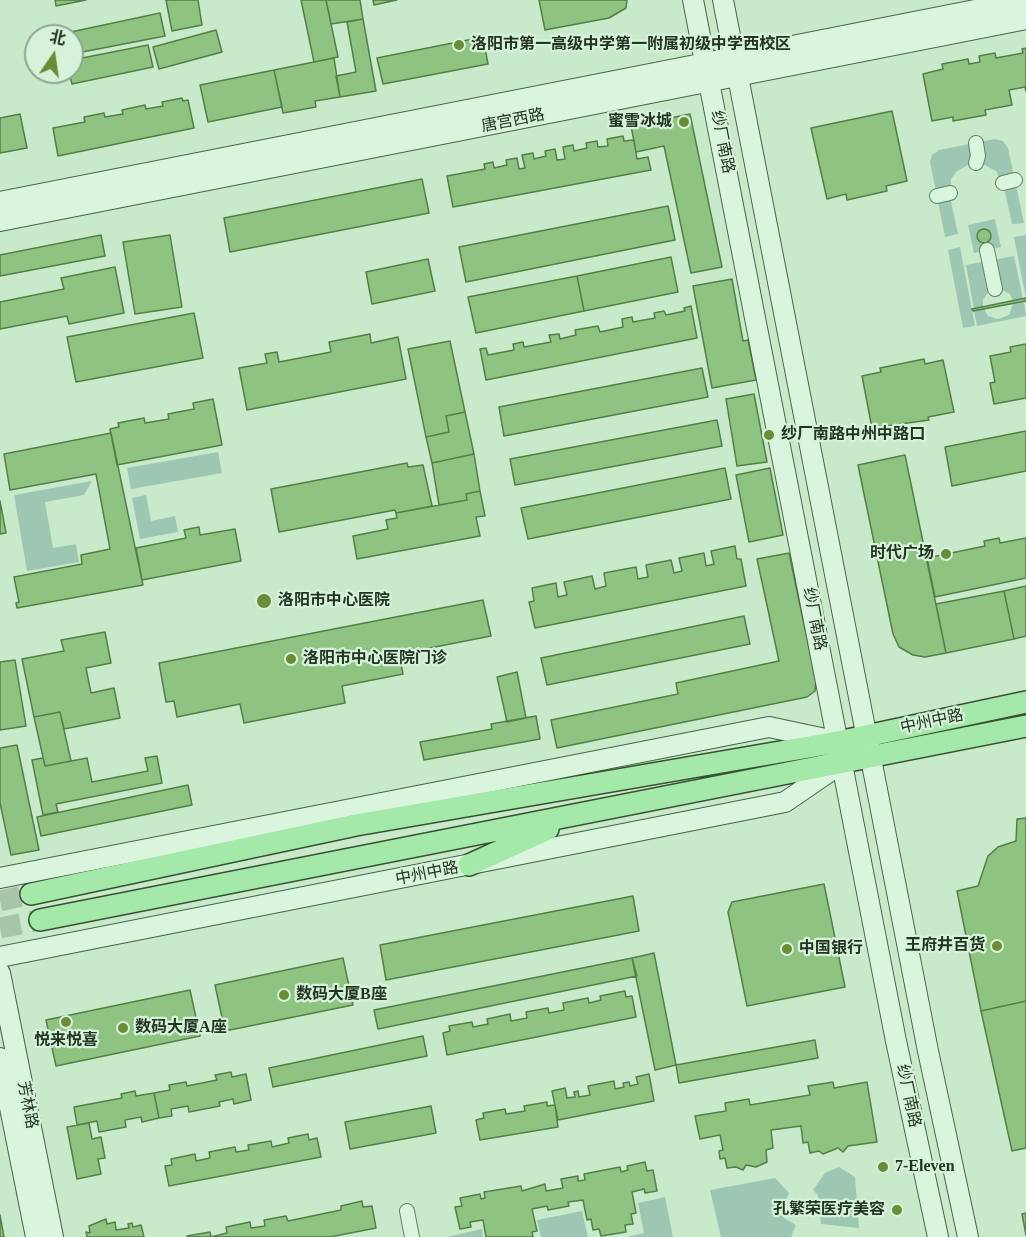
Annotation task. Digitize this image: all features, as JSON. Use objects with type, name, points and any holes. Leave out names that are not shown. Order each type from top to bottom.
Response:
[{"type":"main road","name":"纱厂南路","points":[[693,0],[842,763],[938,1237]]},
{"type":"main road","name":"纱厂南路","points":[[723,0],[871,758],[968,1237]]},
{"type":"main road","name":"唐宫西路","points":[[1,216],[184,183],[709,74],[1026,0]]},
{"type":"main road","name":"唐宫西路","points":[[737,68],[1026,19]]},
{"type":"main road","name":"中州中路","points":[[31,894],[356,825],[838,742],[1026,702]]},
{"type":"main road","name":"中州中路","points":[[40,920],[1026,726]]},
{"type":"main road","name":"中州中路","points":[[0,878],[769,727],[838,742]]},
{"type":"main road","name":"中州中路","points":[[0,957],[785,802],[842,763]]},
{"type":"main road","points":[[469,865],[580,814]]},
{"type":"main road","name":"芳林路","points":[[0,973],[53,1237]]},
{"type":"main road","name":"芳林路","points":[[0,1058],[36,1237]]},
{"type":"street","points":[[976,143],[978,156],[976,163]]},
{"type":"street","points":[[987,250],[994,289]]},
{"type":"street","points":[[407,1211],[412,1237]]},
{"type":"green space","points":[[995,139],[1003,141],[1008,148],[1024,223],[1012,224],[1004,187],[996,171],[981,163],[971,163],[956,172],[951,179],[950,197],[958,234],[945,237],[930,162],[932,155],[939,150]]},
{"type":"green space","points":[[995,219],[1001,247],[974,253],[968,225]]},
{"type":"green space","points":[[1026,235],[1026,298],[1014,237]]},
{"type":"green space","points":[[960,247],[975,326],[963,328],[948,250]]},
{"type":"green space","points":[[1014,256],[1023,299],[1013,301],[1010,294],[1000,289],[989,291],[983,300],[983,307],[974,309],[966,265]]},
{"type":"green space","points":[[1024,302],[1026,316],[977,326],[974,311],[984,309],[988,316],[998,319],[1009,315],[1013,304]]},
{"type":"green space","points":[[218,452],[222,473],[131,489],[127,468]]},
{"type":"green space","points":[[92,481],[84,495],[45,502],[53,548],[76,544],[79,562],[27,571],[14,495]]},
{"type":"green space","points":[[146,495],[151,521],[175,516],[178,532],[140,539],[132,498]]},
{"type":"green space","points":[[839,1167],[855,1177],[859,1228],[821,1224],[818,1195],[813,1190],[825,1173]]},
{"type":"green space","points":[[775,1178],[789,1193],[781,1210],[784,1218],[796,1225],[791,1237],[721,1237],[710,1190]]},
{"type":"green space","points":[[665,1197],[673,1237],[626,1237],[644,1233],[638,1203]]},
{"type":"green space","points":[[582,1211],[588,1237],[541,1237],[537,1220]]},
{"type":"green space","points":[[482,1229],[483,1237],[446,1237]]},
{"type":"building","points":[[55,0],[86,0],[56,6]]},
{"type":"building","points":[[166,0],[198,0],[202,25],[172,31]]},
{"type":"building","points":[[301,0],[326,0],[338,57],[314,62]]},
{"type":"building","points":[[326,0],[360,0],[363,19],[331,24]]},
{"type":"building","points":[[373,0],[397,0],[374,5]]},
{"type":"building","points":[[539,0],[627,0],[626,8],[609,18],[545,30]]},
{"type":"building","points":[[160,13],[165,36],[84,52],[84,29]]},
{"type":"building","points":[[363,19],[376,91],[340,97],[336,76],[356,72],[347,22]]},
{"type":"building","points":[[216,30],[222,52],[159,69],[153,47]]},
{"type":"building","points":[[483,37],[488,64],[383,84],[377,58]]},
{"type":"building","points":[[148,45],[153,67],[84,81],[84,58]]},
{"type":"building","points":[[1026,48],[1026,91],[1025,87],[1009,90],[1012,105],[985,110],[986,115],[953,121],[953,117],[932,121],[923,74],[943,69],[942,64],[968,59],[969,64],[980,62],[979,56],[995,53],[996,58],[1023,53],[1022,49]]},
{"type":"building","points":[[334,58],[340,97],[315,101],[316,107],[283,113],[274,70]]},
{"type":"building","points":[[274,70],[282,107],[208,122],[200,85]]},
{"type":"building","points":[[182,98],[183,101],[188,100],[194,128],[58,156],[53,128],[85,122],[84,117],[104,113],[105,117],[123,114],[122,110],[145,105],[146,109],[163,106],[162,102]]},
{"type":"building","points":[[892,111],[907,181],[886,186],[887,191],[847,200],[846,194],[827,199],[811,128]]},
{"type":"building","points":[[20,114],[27,148],[0,153],[0,118]]},
{"type":"building","points":[[690,114],[722,267],[691,273],[664,146],[636,152],[631,126]]},
{"type":"building","points":[[623,136],[624,141],[634,140],[637,159],[648,157],[651,170],[453,207],[447,176],[485,169],[484,164],[493,162],[494,168],[507,165],[506,160],[517,158],[519,169],[525,168],[522,155],[533,153],[534,159],[546,156],[545,151],[555,149],[557,160],[565,159],[563,147],[573,145],[574,151],[587,148],[586,143],[597,141],[598,147],[608,146],[607,139]]},
{"type":"building","points":[[422,179],[429,213],[230,252],[224,218]]},
{"type":"building","points":[[668,206],[675,240],[466,282],[459,247]]},
{"type":"building","points":[[984,229],[989,231],[991,236],[989,241],[984,243],[979,241],[977,236],[979,231]]},
{"type":"building","points":[[101,235],[105,256],[0,276],[0,255]]},
{"type":"building","points":[[170,235],[182,307],[135,314],[123,242]]},
{"type":"building","points":[[671,257],[678,292],[584,311],[577,276]]},
{"type":"building","points":[[428,259],[435,291],[372,304],[366,272]]},
{"type":"building","points":[[115,267],[124,313],[69,324],[67,316],[0,329],[0,302],[64,289],[61,278]]},
{"type":"building","points":[[577,276],[584,311],[476,333],[468,297]]},
{"type":"building","points":[[732,279],[743,341],[748,340],[756,380],[712,388],[693,286]]},
{"type":"building","points":[[1026,298],[1026,301],[973,311],[972,309]]},
{"type":"building","points":[[691,306],[697,338],[486,380],[480,349],[486,348],[488,355],[514,350],[513,344],[523,342],[524,347],[551,342],[549,335],[559,334],[560,339],[576,335],[575,330],[598,326],[600,332],[623,327],[622,319],[632,317],[633,322],[655,318],[654,313],[664,311],[666,315],[685,311],[684,308]]},
{"type":"building","points":[[194,313],[203,358],[76,382],[67,337]]},
{"type":"building","points":[[370,334],[371,343],[398,337],[406,379],[247,410],[239,368],[267,363],[265,354],[277,352],[279,362],[331,352],[329,342]]},
{"type":"building","points":[[450,341],[465,412],[446,416],[449,432],[426,437],[408,349]]},
{"type":"building","points":[[1026,344],[1026,398],[994,404],[990,383],[995,382],[990,356],[1011,352],[1010,347]]},
{"type":"building","points":[[924,359],[925,364],[943,360],[954,412],[928,417],[929,420],[872,428],[862,376],[881,372],[880,368]]},
{"type":"building","points":[[702,368],[708,397],[504,436],[499,407]]},
{"type":"building","points":[[754,394],[767,462],[737,466],[726,399]]},
{"type":"building","points":[[213,399],[222,445],[117,465],[110,429],[119,427],[118,423],[144,418],[145,423],[169,419],[168,414],[194,409],[193,403]]},
{"type":"building","points":[[465,412],[474,454],[432,463],[426,437],[449,432],[446,416]]},
{"type":"building","points":[[717,420],[722,446],[515,485],[510,459]]},
{"type":"building","points":[[1026,431],[1026,471],[952,486],[945,447]]},
{"type":"building","points":[[111,433],[143,585],[17,608],[16,603],[19,602],[14,577],[82,564],[81,555],[110,549],[96,474],[10,490],[4,454]]},
{"type":"building","points":[[474,454],[480,491],[466,494],[467,500],[439,505],[432,463]]},
{"type":"building","points":[[905,455],[946,653],[925,657],[913,655],[899,647],[893,634],[858,465]]},
{"type":"building","points":[[407,463],[408,467],[423,465],[432,506],[396,513],[395,510],[279,532],[271,489]]},
{"type":"building","points":[[725,468],[731,499],[528,539],[521,508]]},
{"type":"building","points":[[770,468],[783,535],[749,542],[736,475]]},
{"type":"building","points":[[480,491],[485,516],[476,517],[480,536],[357,559],[353,536],[388,529],[386,520],[397,518],[396,513],[467,500],[466,494]]},
{"type":"building","points":[[0,501],[6,533],[0,534]]},
{"type":"building","points":[[199,527],[200,535],[235,529],[241,561],[142,580],[136,548],[186,538],[184,530]]},
{"type":"building","points":[[999,538],[1000,543],[1026,538],[1026,578],[935,597],[927,558],[985,546],[984,541]]},
{"type":"building","points":[[735,546],[737,559],[741,559],[746,586],[535,628],[529,602],[534,601],[532,588],[556,583],[558,597],[567,595],[564,582],[592,576],[595,589],[606,586],[604,573],[636,567],[638,579],[648,577],[646,565],[671,560],[674,573],[682,571],[679,558],[704,553],[706,566],[714,564],[711,551]]},
{"type":"building","points":[[789,553],[816,681],[815,691],[807,697],[557,748],[551,720],[678,694],[676,683],[779,661],[757,559]]},
{"type":"building","points":[[1026,586],[1026,636],[1014,639],[1004,591]]},
{"type":"building","points":[[1004,591],[1014,639],[946,653],[936,604]]},
{"type":"building","name":"洛阳市中心医院门诊","points":[[483,600],[491,636],[399,654],[403,674],[342,686],[345,703],[244,723],[240,704],[177,717],[174,701],[166,702],[159,663]]},
{"type":"building","points":[[744,616],[750,644],[547,685],[541,658]]},
{"type":"building","points":[[105,632],[111,663],[86,668],[91,693],[114,688],[120,718],[64,729],[60,712],[34,717],[22,659],[64,651],[61,640]]},
{"type":"building","points":[[15,660],[26,726],[0,730],[0,662]]},
{"type":"building","points":[[517,672],[526,718],[507,722],[497,677]]},
{"type":"building","points":[[60,712],[71,761],[45,766],[34,717]]},
{"type":"building","points":[[536,716],[540,739],[424,760],[420,742],[492,729],[491,724]]},
{"type":"building","points":[[17,745],[39,850],[11,855],[0,803],[0,748]]},
{"type":"building","points":[[157,756],[162,783],[56,804],[58,812],[43,815],[32,760],[43,758],[45,766],[87,758],[92,782],[148,771],[145,758]]},
{"type":"building","points":[[188,785],[192,805],[41,836],[37,817]]},
{"type":"building","name":"王府井百货","points":[[1026,818],[1026,1001],[981,1011],[957,891],[978,886],[988,856],[998,847],[1016,841],[1017,819]]},
{"type":"building","name":"中国银行","points":[[824,884],[845,987],[747,1006],[728,912],[732,902]]},
{"type":"building","points":[[633,896],[639,931],[386,980],[380,945]]},
{"type":"building","points":[[654,953],[676,1065],[655,1070],[632,958]]},
{"type":"building","name":"数码大厦B座","points":[[343,958],[353,1005],[225,1031],[215,985]]},
{"type":"building","points":[[632,958],[637,976],[378,1029],[374,1010]]},
{"type":"building","name":"数码大厦A座","points":[[190,990],[200,1036],[56,1066],[46,1020]]},
{"type":"building","points":[[625,991],[626,997],[632,996],[636,1017],[447,1055],[443,1033],[450,1031],[449,1026],[472,1022],[473,1027],[488,1024],[487,1019],[510,1014],[511,1021],[527,1018],[526,1012],[548,1008],[549,1013],[564,1010],[563,1003],[588,998],[589,1003],[601,1000],[600,996]]},
{"type":"building","points":[[1026,1001],[1026,1148],[1012,1151],[981,1011]]},
{"type":"building","points":[[423,1036],[427,1056],[273,1087],[269,1068]]},
{"type":"building","points":[[815,1040],[818,1058],[679,1083],[676,1065]]},
{"type":"building","points":[[231,1072],[232,1077],[246,1074],[251,1100],[234,1104],[233,1099],[219,1102],[220,1106],[189,1112],[188,1106],[171,1109],[172,1116],[159,1118],[154,1093],[170,1090],[169,1085],[186,1082],[187,1086],[217,1080],[215,1075]]},
{"type":"building","points":[[649,1074],[654,1101],[558,1120],[552,1091],[565,1088],[567,1098],[575,1097],[574,1092],[578,1091],[579,1097],[590,1095],[588,1086],[614,1081],[615,1089],[624,1087],[623,1083],[629,1082],[630,1086],[638,1084],[636,1077]]},
{"type":"building","points":[[833,1082],[834,1088],[867,1082],[877,1142],[848,1146],[843,1152],[838,1148],[823,1154],[819,1151],[810,1153],[808,1142],[803,1143],[801,1126],[771,1130],[773,1148],[766,1150],[767,1162],[756,1167],[746,1165],[743,1170],[736,1167],[727,1168],[725,1158],[720,1159],[719,1151],[723,1150],[720,1135],[700,1139],[695,1116],[726,1111],[725,1103],[749,1099],[750,1105],[810,1095],[808,1086]]},
{"type":"building","points":[[135,1091],[136,1096],[154,1093],[159,1118],[142,1122],[141,1117],[125,1120],[126,1127],[99,1132],[97,1121],[77,1125],[74,1107],[122,1098],[121,1094]]},
{"type":"building","points":[[547,1102],[547,1106],[555,1105],[558,1127],[480,1140],[476,1120],[484,1118],[483,1113],[505,1109],[506,1114],[525,1111],[524,1106]]},
{"type":"building","points":[[431,1106],[436,1133],[350,1149],[345,1122]]},
{"type":"building","points":[[89,1123],[92,1139],[101,1137],[105,1158],[98,1159],[101,1174],[77,1179],[67,1127]]},
{"type":"building","points":[[308,1134],[309,1140],[317,1138],[321,1157],[169,1186],[165,1166],[172,1165],[171,1159],[195,1154],[196,1161],[210,1158],[209,1152],[235,1147],[236,1152],[249,1150],[248,1145],[271,1141],[272,1147],[289,1143],[288,1138]]},
{"type":"building","points":[[645,1162],[647,1171],[653,1170],[657,1191],[645,1193],[644,1189],[632,1192],[636,1213],[631,1214],[633,1224],[625,1225],[626,1232],[601,1236],[599,1229],[593,1230],[591,1219],[587,1220],[583,1200],[568,1202],[569,1206],[548,1210],[547,1206],[532,1209],[537,1231],[532,1232],[533,1237],[486,1237],[483,1220],[470,1222],[471,1227],[460,1229],[455,1207],[462,1206],[460,1198],[480,1194],[481,1199],[485,1198],[484,1192],[521,1186],[522,1191],[545,1184],[546,1191],[563,1188],[561,1179],[578,1176],[578,1181],[585,1180],[584,1174],[620,1167],[621,1172],[628,1170],[627,1166]]},
{"type":"building","points":[[362,1201],[363,1207],[372,1206],[376,1228],[330,1237],[211,1237],[227,1233],[226,1227],[250,1222],[251,1228],[265,1226],[264,1220],[286,1216],[288,1221],[341,1210],[341,1206]]},
{"type":"building","points":[[1026,1213],[1026,1235],[1022,1214]]},
{"type":"building","points":[[0,1215],[4,1237],[0,1237]]},
{"type":"building","points":[[106,1219],[107,1224],[115,1222],[116,1230],[129,1228],[128,1224],[132,1223],[133,1227],[141,1225],[144,1237],[87,1237],[86,1232],[90,1233],[89,1226]]},
{"type":"building","points":[[210,1232],[211,1237],[187,1237],[187,1236]]},
{"type":"tunnel","points":[[0,901],[31,894]]},
{"type":"tunnel","points":[[0,928],[40,920]]},
{"type":"place","name":"洛阳市第一高级中学第一附属初级中学西校区","points":[[459,45]]},
{"type":"place","name":"蜜雪冰城","points":[[684,122]]},
{"type":"place","name":"纱厂南路中州中路口","points":[[769,435]]},
{"type":"place","name":"时代广场","points":[[946,554]]},
{"type":"place","name":"洛阳市中心医院","points":[[264,601]]},
{"type":"place","name":"洛阳市中心医院门诊","points":[[291,659]]},
{"type":"place","name":"王府井百货","points":[[997,946]]},
{"type":"place","name":"中国银行","points":[[787,949]]},
{"type":"place","name":"数码大厦B座","points":[[284,995]]},
{"type":"place","name":"悦来悦喜","points":[[66,1022]]},
{"type":"place","name":"数码大厦A座","points":[[123,1028]]},
{"type":"place","name":"7-Eleven","points":[[883,1167]]},
{"type":"place","name":"孔繁荣医疗美容","points":[[897,1210]]}]
